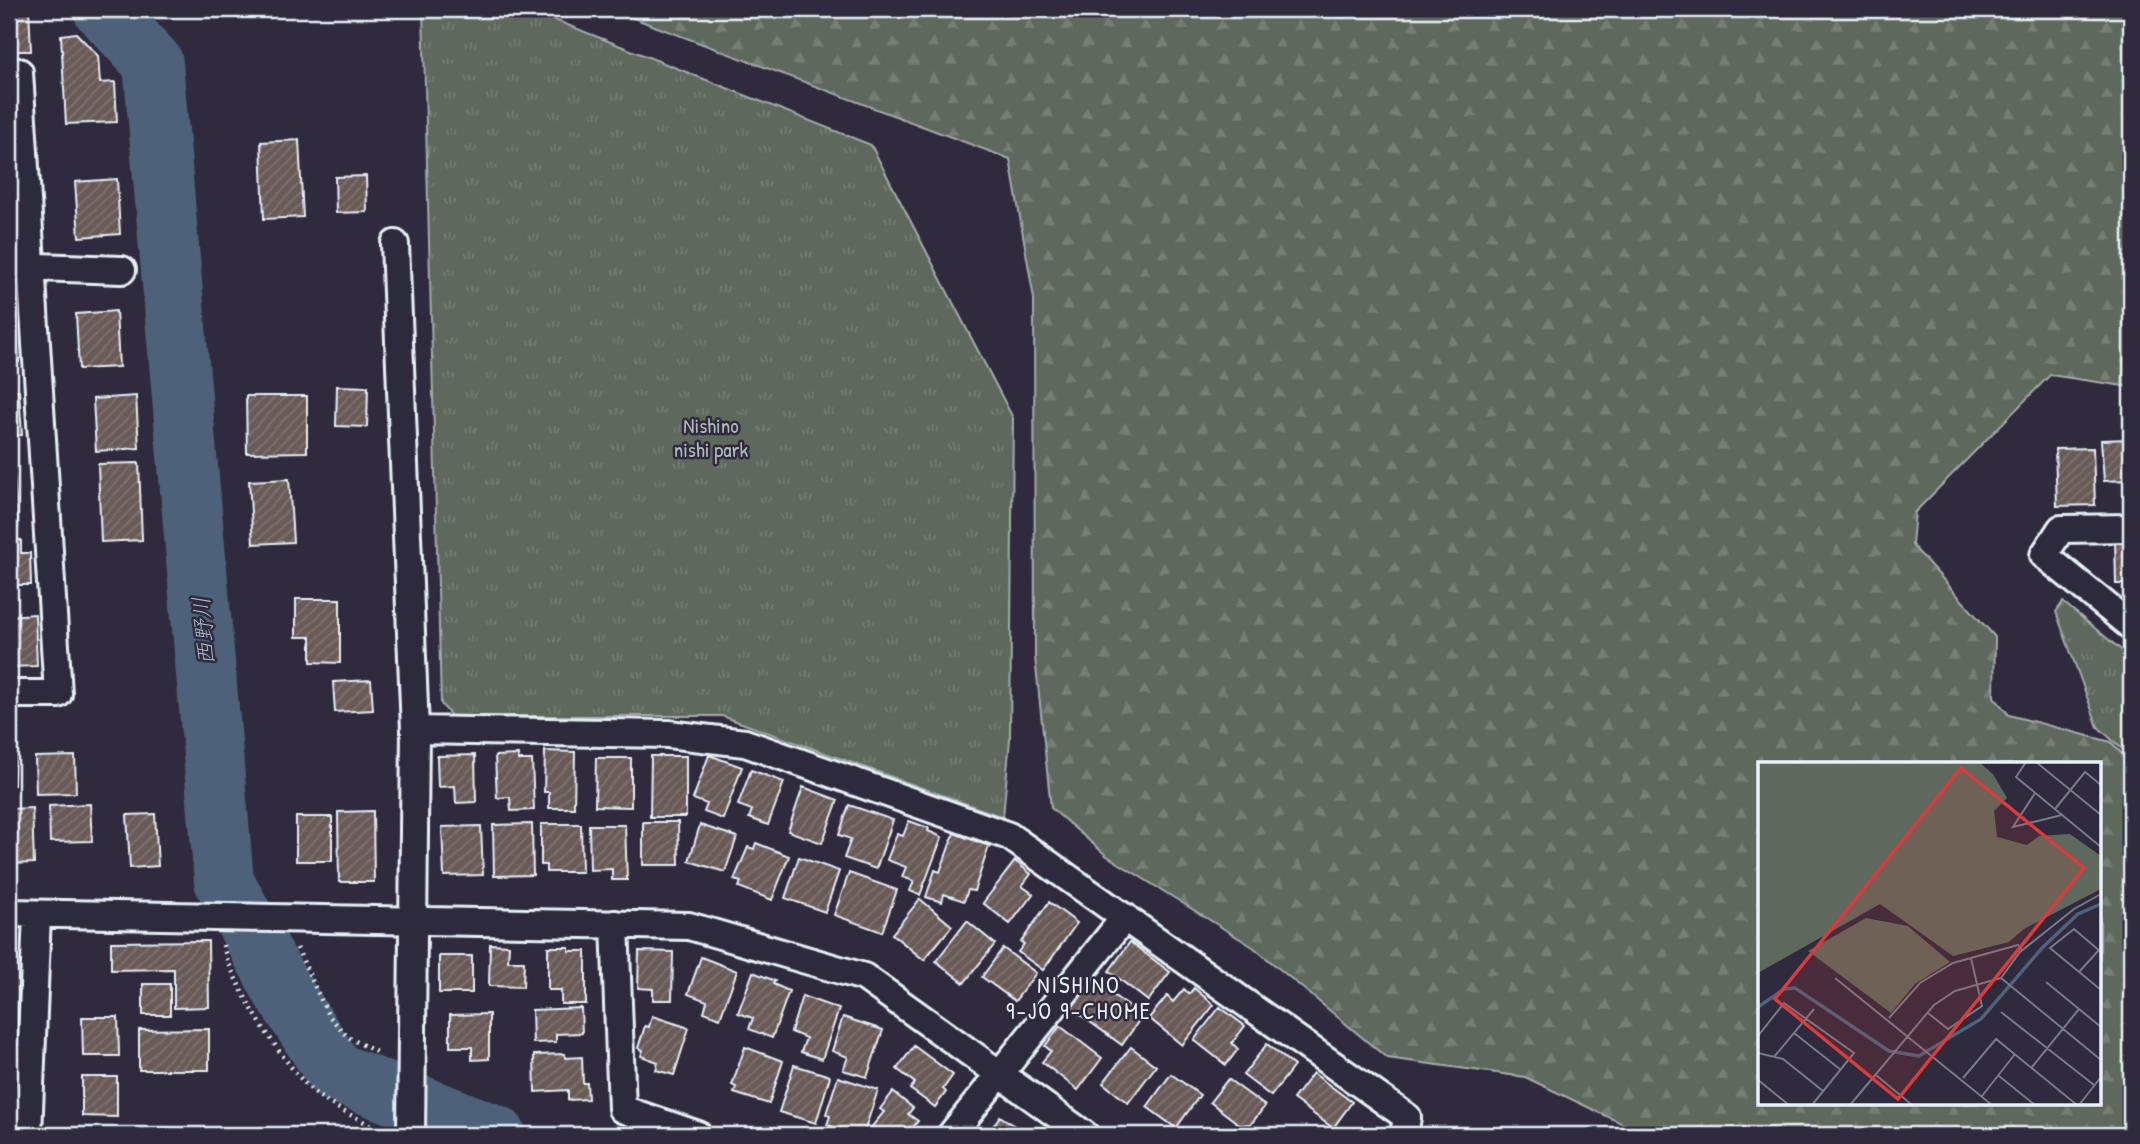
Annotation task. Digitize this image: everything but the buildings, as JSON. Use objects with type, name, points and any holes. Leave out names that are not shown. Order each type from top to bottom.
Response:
[{"type":"street","points":[[9,72],[19,72],[20,266],[58,694],[9,694]]},
{"type":"street","points":[[395,244],[415,730],[411,1134]]},
{"type":"street","points":[[20,266],[122,270]]},
{"type":"street","points":[[2131,528],[2061,528],[2044,555],[2131,626]]},
{"type":"street","points":[[415,730],[668,734],[745,743],[1009,836],[1407,1117],[1404,1135]]},
{"type":"street","points":[[9,913],[198,917],[283,928],[412,920],[689,926],[864,977],[1086,1135]]},
{"type":"street","points":[[28,1135],[37,914]]},
{"type":"street","points":[[951,1135],[1125,917]]},
{"type":"street","points":[[615,924],[622,1109],[698,1135]]},
{"type":"path","points":[[283,928],[328,1015],[348,1038],[376,1052]]},
{"type":"path","points":[[221,934],[227,964],[281,1055],[315,1093],[376,1128]]},
{"type":"green space","name":"Nishino nishi park","points":[[423,9],[527,9],[871,145],[1013,418],[1010,739],[1003,817],[722,716],[451,716],[441,704]]},
{"type":"green space","points":[[609,9],[2131,9],[2131,387],[2050,375],[1915,512],[1912,545],[1995,637],[1994,697],[2009,715],[2111,742],[2131,764],[2131,1135],[1646,1135],[1525,1077],[1387,1058],[1253,947],[1107,856],[1051,808],[1035,657],[1034,299],[1010,159]]},
{"type":"green space","points":[[2063,602],[2131,658],[2131,757],[2098,727],[2056,612]]},
{"type":"waterway","name":"西野川","points":[[103,9],[153,63],[224,881],[281,988],[335,1072],[496,1135]]},
{"type":"district","name":"NISHINO 9-JO 9-CHOME","points":[[1079,997]]}]
